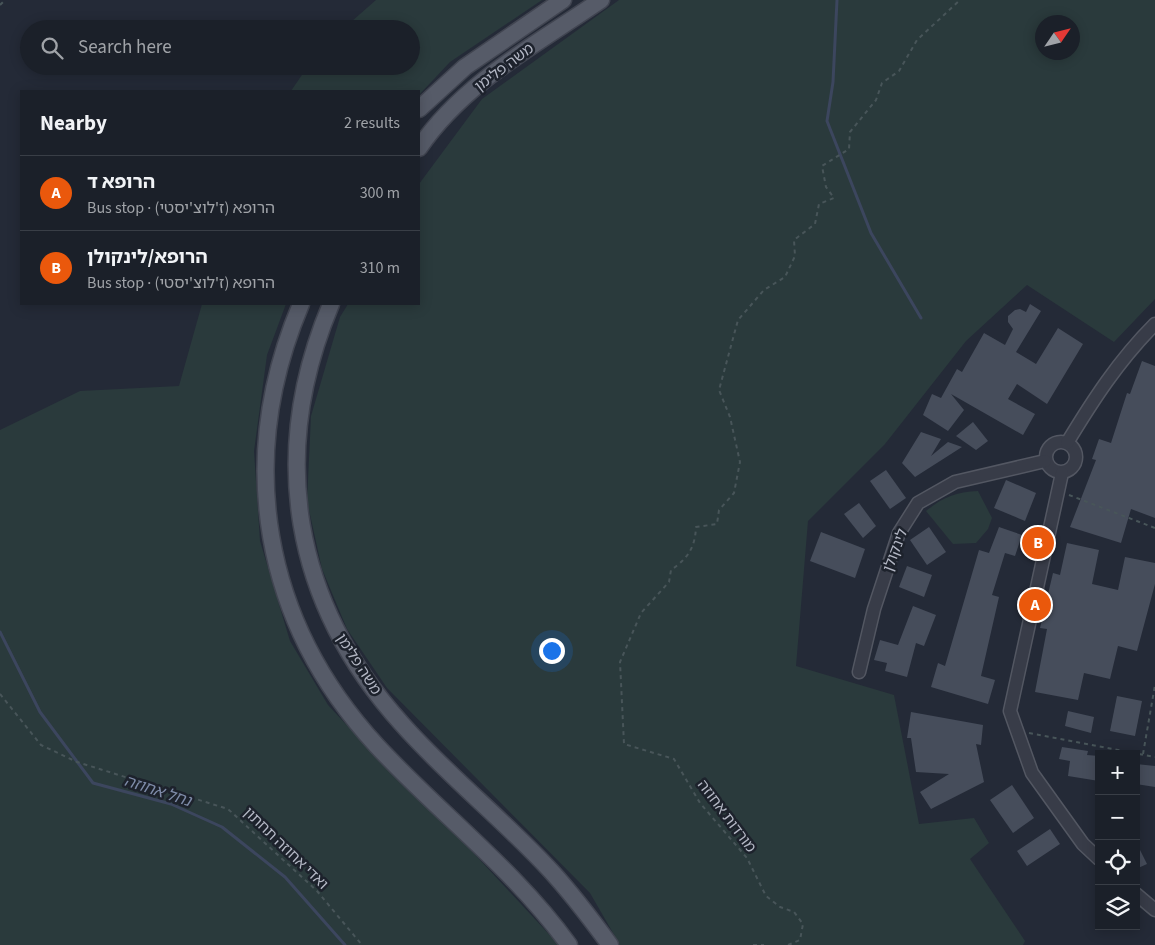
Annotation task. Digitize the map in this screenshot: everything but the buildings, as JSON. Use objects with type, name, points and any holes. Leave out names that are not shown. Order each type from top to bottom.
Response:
[{"type":"main road","name":"משה פלימן","points":[[420,108],[465,67],[563,0]]},
{"type":"main road","name":"משה פלימן","points":[[420,147],[451,110],[488,77],[601,0]]},
{"type":"main road","points":[[301,305],[278,370],[270,405],[264,455],[267,511],[274,556],[300,630],[329,685],[361,727],[388,757],[524,891],[569,945]]},
{"type":"main road","name":"משה פלימן","points":[[331,305],[309,369],[301,402],[296,449],[298,502],[305,544],[329,614],[357,667],[387,707],[550,870],[610,945]]},
{"type":"street","points":[[1067,443],[1101,387],[1129,350],[1155,324]]},
{"type":"street","points":[[1055,443],[1067,443],[1075,451],[1076,461],[1072,468],[1062,473],[1051,470],[1045,455],[1050,446],[1055,443]]},
{"type":"street","name":"לינקולן","points":[[859,672],[874,609],[899,534],[918,503],[955,482],[1046,461]]},
{"type":"street","points":[[1062,473],[1010,711],[1032,772],[1083,844],[1095,855]]},
{"type":"street","points":[[1140,897],[1155,910]]},
{"type":"path","points":[[0,5],[5,0]]},
{"type":"path","name":"מורדות אחוזה","points":[[788,945],[800,940],[803,924],[794,912],[780,907],[766,896],[746,858],[700,803],[674,759],[624,744],[620,662],[641,613],[669,582],[671,570],[682,562],[695,543],[696,527],[717,524],[720,510],[734,492],[740,462],[730,417],[719,390],[738,320],[764,290],[785,277],[795,256],[794,240],[815,224],[819,204],[834,198],[826,187],[822,166],[849,149],[850,132],[876,100],[882,83],[899,71],[917,40],[960,0]]},
{"type":"path","points":[[1058,491],[1155,528]]},
{"type":"path","points":[[1143,754],[1155,685]]},
{"type":"path","name":"ואדי אחוזה תחתון","points":[[0,694],[41,745],[77,762],[228,809],[317,891],[362,945]]},
{"type":"path","points":[[1017,731],[1155,757]]},
{"type":"path","points":[[753,945],[764,945]]},
{"type":"shaded area","points":[[376,0],[542,0],[450,62],[420,94],[420,90],[292,90],[302,75],[420,75],[420,20],[353,20]]},
{"type":"shaded area","points":[[619,0],[1155,0],[1155,299],[1114,342],[1027,285],[966,341],[885,444],[808,521],[796,666],[894,695],[919,824],[974,818],[989,843],[970,859],[1025,941],[1023,945],[620,945],[590,893],[387,688],[347,629],[322,569],[307,501],[311,416],[340,317],[347,305],[420,305],[420,183],[482,99]]},
{"type":"shaded area","points":[[202,305],[286,305],[267,355],[254,451],[260,541],[290,641],[328,705],[399,781],[467,846],[559,945],[0,945],[0,430],[80,391],[179,386]]},
{"type":"shaded area","points":[[978,491],[992,518],[988,529],[976,543],[953,544],[926,511],[950,496]]},
{"type":"waterway","points":[[837,0],[833,82],[827,121],[871,233],[921,318]]},
{"type":"waterway","name":"נחל אחוזה","points":[[0,632],[40,712],[93,783],[171,804],[222,827],[285,877],[345,945]]},
{"type":"place","name":"הרופא/לינקולן","points":[[1038,543]]},
{"type":"place","name":"הרופא ד","points":[[1035,605]]}]
